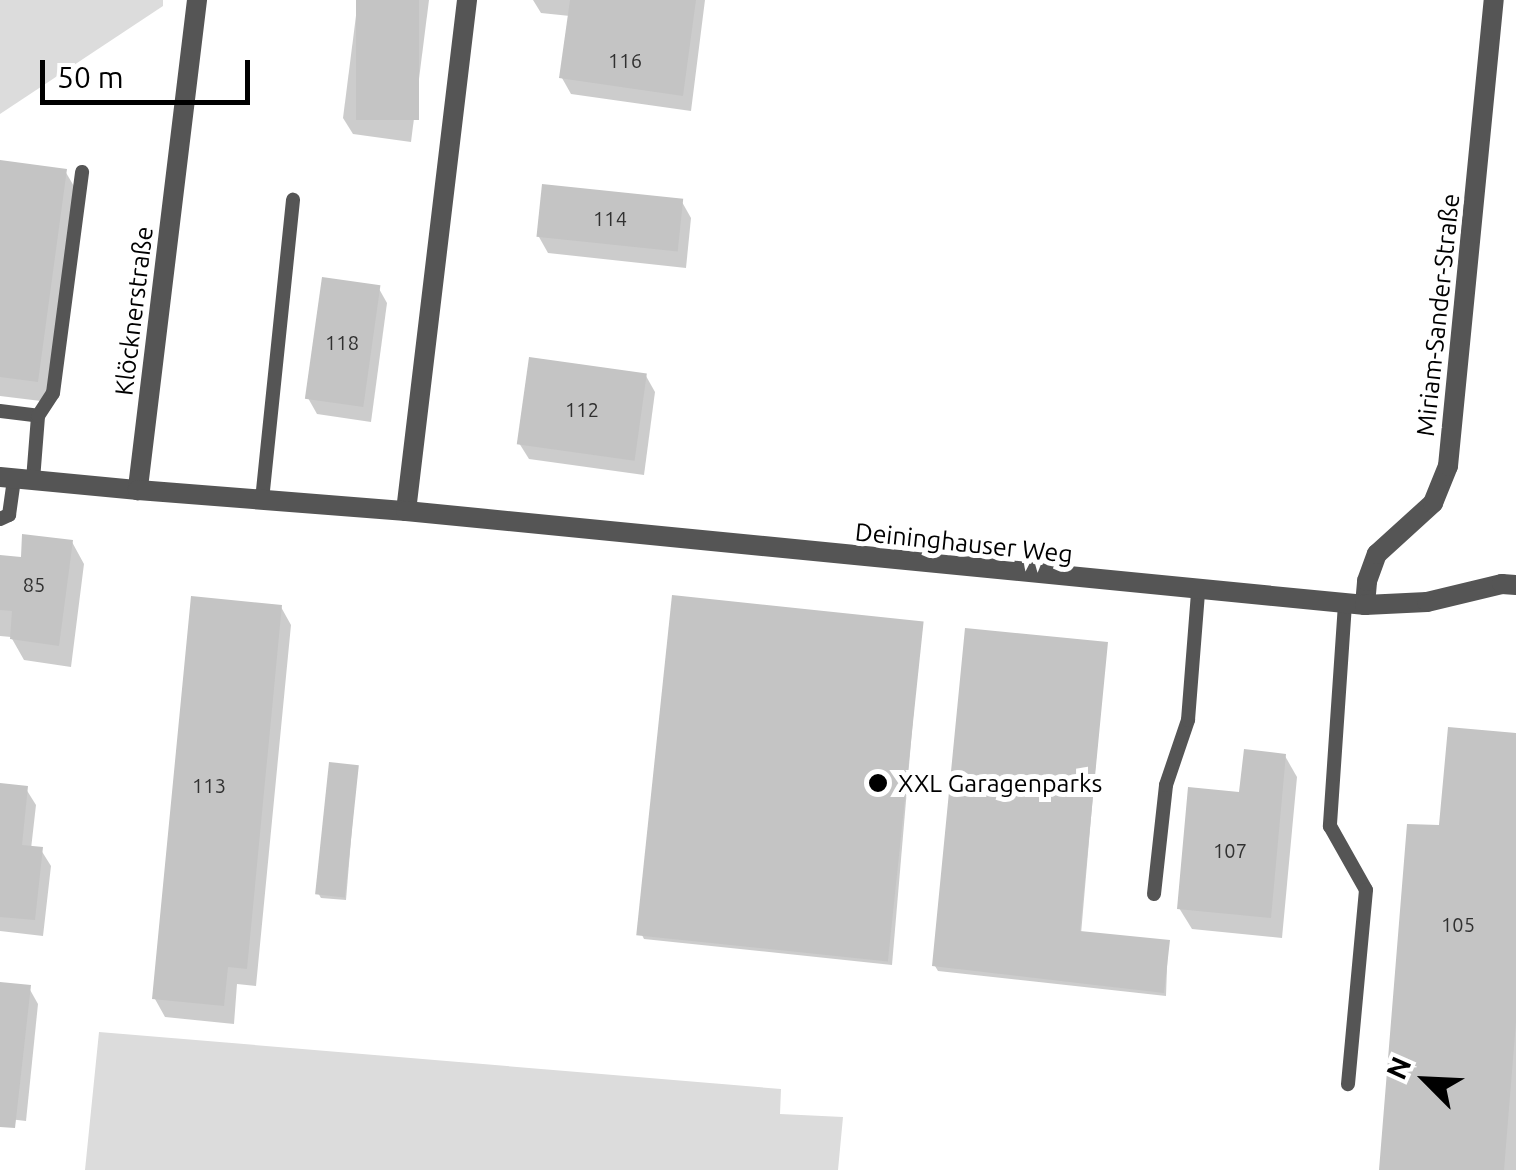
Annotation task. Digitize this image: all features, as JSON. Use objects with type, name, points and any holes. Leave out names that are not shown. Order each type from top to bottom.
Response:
[{"type":"street","name":"Klöcknerstraße","points":[[138,490],[196,0]]},
{"type":"street","points":[[406,511],[466,0]]},
{"type":"street","name":"Miriam-Sander-Straße","points":[[1355,605],[1378,554],[1434,503],[1448,466],[1494,0]]},
{"type":"street","points":[[16,478],[138,490]]},
{"type":"street","name":"Deininghauser Weg","points":[[138,490],[406,511],[1355,605],[1427,602],[1502,584],[1516,586]]},
{"type":"lane","points":[[0,518],[9,515],[16,478],[38,416],[53,393],[82,172]]},
{"type":"lane","points":[[262,500],[294,200]]},
{"type":"lane","points":[[0,411],[38,416]]},
{"type":"lane","points":[[1154,894],[1166,785],[1188,720],[1198,592]]},
{"type":"lane","points":[[1348,1084],[1366,890],[1330,826],[1355,605]]},
{"type":"shaded area","points":[[0,0],[163,0],[163,6],[0,114]]},
{"type":"shaded area","points":[[99,1032],[781,1089],[780,1114],[843,1117],[838,1170],[85,1170]]},
{"type":"building","points":[[356,0],[419,0],[419,120],[356,120]]},
{"type":"building","points":[[570,0],[696,0],[683,96],[559,78]]},
{"type":"building","points":[[0,160],[67,169],[38,382],[0,377]]},
{"type":"building","points":[[542,184],[683,199],[678,252],[536,237]]},
{"type":"building","points":[[322,277],[380,285],[363,407],[305,399]]},
{"type":"building","points":[[529,357],[647,374],[635,461],[517,444]]},
{"type":"building","points":[[22,534],[73,540],[59,646],[10,639],[12,611],[0,610],[0,555],[21,557]]},
{"type":"building","points":[[672,595],[924,621],[888,962],[636,935]]},
{"type":"building","points":[[191,596],[282,605],[247,969],[228,967],[224,1006],[152,999]]},
{"type":"building","points":[[965,628],[1108,642],[1080,931],[1170,940],[1164,993],[932,966]]},
{"type":"building","points":[[1448,727],[1516,733],[1516,1022],[1504,1170],[1379,1170],[1407,824],[1439,825]]},
{"type":"building","points":[[1244,749],[1286,754],[1271,918],[1177,909],[1188,787],[1239,792]]},
{"type":"building","points":[[329,762],[359,765],[345,897],[315,894]]},
{"type":"building","points":[[0,783],[28,786],[22,845],[43,847],[35,920],[0,917]]},
{"type":"building","points":[[0,982],[31,985],[15,1128],[0,1127]]},
{"type":"place","name":"XXL Garagenparks","points":[[878,783]]}]
